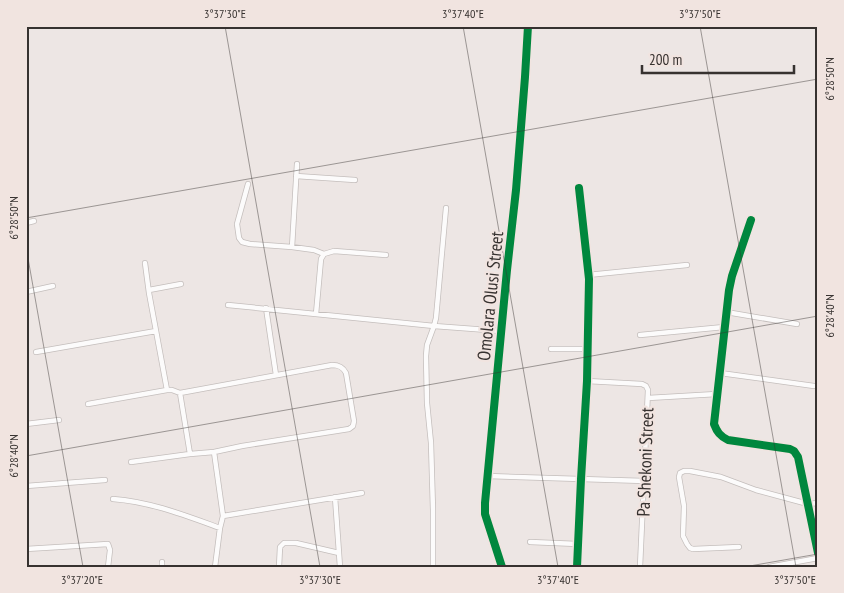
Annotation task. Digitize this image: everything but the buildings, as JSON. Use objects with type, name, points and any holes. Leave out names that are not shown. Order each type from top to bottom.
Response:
[{"type":"street","name":"Omolara Olusi Street","points":[[502,567],[485,514],[487,476],[526,77],[528,26]]},
{"type":"street","points":[[292,247],[297,164]]},
{"type":"street","points":[[296,176],[355,180]]},
{"type":"street","points":[[248,184],[237,224],[239,238],[242,242],[314,250],[324,254],[334,251],[386,255]]},
{"type":"street","points":[[577,567],[588,349],[588,274],[579,188]]},
{"type":"street","points":[[433,567],[431,453],[426,356],[427,345],[434,326],[446,208]]},
{"type":"street","points":[[751,220],[732,276],[724,327],[714,424],[717,432],[728,440],[794,451],[798,457],[818,553]]},
{"type":"street","points":[[26,223],[34,221]]},
{"type":"street","points":[[316,314],[321,259],[324,254]]},
{"type":"street","points":[[145,263],[167,390]]},
{"type":"street","points":[[588,274],[687,265]]},
{"type":"street","points":[[149,290],[181,284]]},
{"type":"street","points":[[26,292],[53,286]]},
{"type":"street","points":[[228,305],[501,331]]},
{"type":"street","points":[[266,308],[276,375]]},
{"type":"street","points":[[726,312],[797,324]]},
{"type":"street","points":[[640,335],[724,327]]},
{"type":"street","points":[[36,352],[156,331]]},
{"type":"street","points":[[551,349],[588,349]]},
{"type":"street","points":[[88,404],[167,390],[180,393],[332,365],[339,365],[344,368],[354,421],[350,429],[214,452],[131,462]]},
{"type":"street","points":[[720,373],[814,386]]},
{"type":"street","name":"Pa Shekoni Street","points":[[587,381],[642,384],[648,390],[640,567]]},
{"type":"street","points":[[180,393],[190,454]]},
{"type":"street","points":[[648,398],[717,394]]},
{"type":"street","points":[[26,424],[59,420]]},
{"type":"street","points":[[214,452],[223,516],[215,567]]},
{"type":"street","points":[[739,547],[693,549],[686,544],[683,536],[684,506],[680,473],[690,471],[720,477],[756,490],[808,504],[818,503]]},
{"type":"street","points":[[487,476],[645,481]]},
{"type":"street","points":[[26,486],[105,480]]},
{"type":"street","points":[[223,516],[362,492]]},
{"type":"street","points":[[335,497],[340,567]]},
{"type":"street","points":[[113,499],[153,505],[220,528]]},
{"type":"street","points":[[279,567],[280,547],[284,543],[296,542],[339,553]]},
{"type":"street","points":[[530,542],[578,544]]},
{"type":"street","points":[[26,549],[108,544],[110,550],[108,567]]},
{"type":"street","points":[[769,567],[818,558]]},
{"type":"cycle path","points":[[502,567],[485,514],[485,503],[516,190],[528,26]]},
{"type":"cycle path","points":[[577,567],[587,381],[589,279],[579,188]]},
{"type":"cycle path","points":[[751,220],[729,290],[714,424],[719,434],[728,440],[794,451],[798,457],[818,553]]}]
